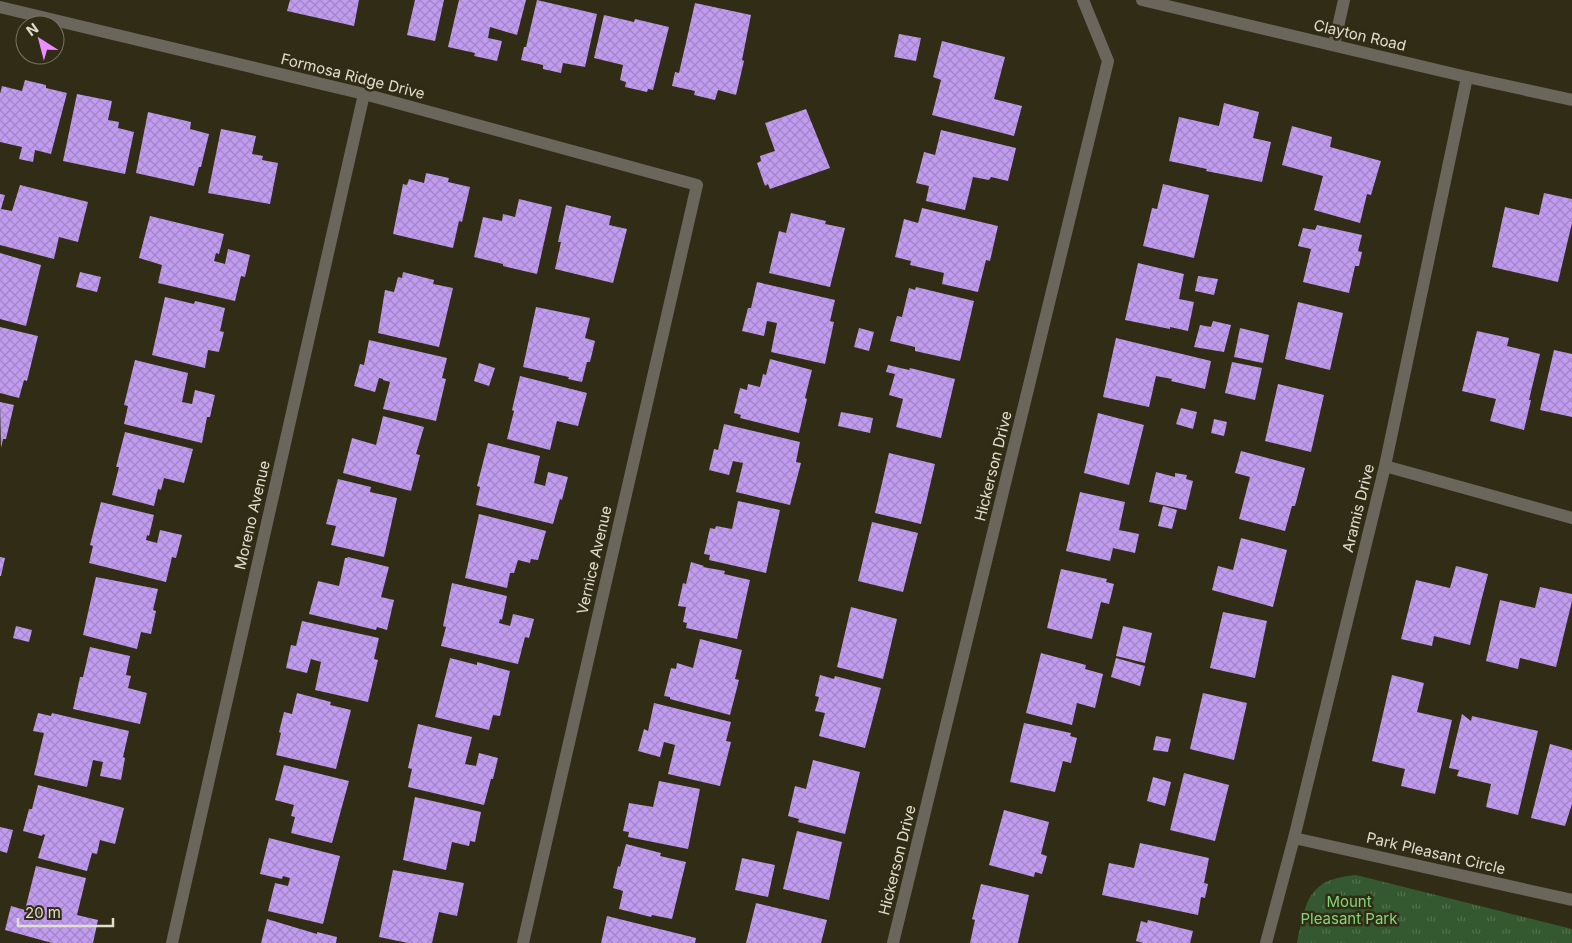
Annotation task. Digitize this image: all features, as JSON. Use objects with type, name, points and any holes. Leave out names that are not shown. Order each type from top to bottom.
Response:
[{"type":"street","name":"Hickerson Drive","points":[[893,943],[1108,61],[1083,0]]},
{"type":"street","name":"Clayton Road","points":[[1142,0],[1466,77],[1572,100]]},
{"type":"street","points":[[1334,45],[1344,0]]},
{"type":"street","name":"Formosa Ridge Drive","points":[[0,7],[364,94],[697,185]]},
{"type":"street","name":"Aramis Drive","points":[[1266,943],[1294,838],[1385,466],[1466,77]]},
{"type":"street","name":"Moreno Avenue","points":[[172,943],[364,94]]},
{"type":"street","name":"Vernice Avenue","points":[[523,943],[697,185]]},
{"type":"street","points":[[1385,466],[1572,518]]},
{"type":"street","name":"Park Pleasant Circle","points":[[1294,838],[1572,900]]},
{"type":"green space","name":"Mount Pleasant Park","points":[[1356,875],[1572,929],[1572,943],[1297,943],[1303,916],[1311,895],[1318,887],[1327,882],[1340,877]]},
{"type":"building","points":[[290,0],[359,0],[354,26],[287,11]]},
{"type":"building","points":[[415,0],[444,0],[435,41],[407,35]]},
{"type":"building","points":[[459,0],[526,0],[517,35],[490,27],[488,38],[502,41],[497,61],[474,56],[475,53],[448,47]]},
{"type":"building","points":[[537,0],[597,14],[585,67],[563,63],[561,73],[543,69],[543,65],[521,60]]},
{"type":"building","points":[[695,3],[751,15],[742,60],[744,61],[736,95],[718,90],[715,100],[694,95],[695,91],[672,86],[675,72],[679,73]]},
{"type":"building","points":[[604,15],[634,22],[635,19],[669,27],[653,90],[648,89],[647,92],[625,87],[626,82],[620,80],[623,65],[594,58]]},
{"type":"building","points":[[899,34],[921,38],[916,61],[894,57]]},
{"type":"building","points":[[942,41],[1005,57],[994,99],[1022,106],[1014,136],[932,115],[941,80],[933,77]]},
{"type":"building","points":[[25,80],[67,93],[51,154],[35,150],[33,162],[19,159],[22,147],[0,142],[0,94],[2,86],[22,91]]},
{"type":"building","points":[[77,94],[112,101],[108,120],[119,122],[118,128],[134,132],[125,174],[63,161]]},
{"type":"building","points":[[1224,103],[1259,112],[1253,138],[1271,142],[1262,182],[1206,171],[1207,169],[1169,161],[1179,117],[1219,126]]},
{"type":"building","points":[[806,109],[830,168],[770,189],[768,184],[765,186],[757,163],[761,161],[760,156],[775,151],[765,123]]},
{"type":"building","points":[[148,112],[191,122],[190,129],[209,134],[194,186],[136,173]]},
{"type":"building","points":[[1292,126],[1332,137],[1330,147],[1381,161],[1371,195],[1367,194],[1360,223],[1314,210],[1323,176],[1282,165]]},
{"type":"building","points":[[221,129],[256,136],[252,154],[263,156],[262,160],[278,163],[270,204],[208,193]]},
{"type":"building","points":[[941,130],[1016,148],[1008,181],[991,177],[989,180],[973,177],[965,210],[926,201],[929,186],[916,183],[924,152],[935,155]]},
{"type":"building","points":[[426,173],[449,178],[448,182],[470,187],[462,222],[459,221],[453,248],[393,234],[403,184],[407,185],[409,179],[424,183]]},
{"type":"building","points":[[1163,184],[1209,195],[1194,258],[1143,246],[1152,208],[1157,209]]},
{"type":"building","points":[[20,185],[88,202],[78,242],[59,237],[54,259],[0,245],[0,194],[5,195],[1,209],[12,211]]},
{"type":"building","points":[[1544,193],[1572,199],[1572,223],[1558,282],[1492,267],[1505,207],[1539,215]]},
{"type":"building","points":[[519,199],[552,207],[537,274],[474,257],[483,217],[502,221],[503,214],[515,217]]},
{"type":"building","points":[[566,205],[611,216],[609,225],[627,229],[613,283],[555,269],[561,242],[558,242]]},
{"type":"building","points":[[922,208],[998,226],[990,261],[986,260],[978,292],[942,284],[944,273],[910,265],[911,261],[895,257],[904,219],[918,223]]},
{"type":"building","points":[[791,213],[826,221],[825,224],[845,228],[830,287],[769,273],[779,231],[786,233]]},
{"type":"building","points":[[150,216],[224,234],[219,254],[216,253],[214,261],[225,264],[228,249],[250,255],[245,277],[241,276],[235,301],[158,283],[162,265],[139,258]]},
{"type":"building","points":[[1317,225],[1362,235],[1358,251],[1362,252],[1359,266],[1355,266],[1349,293],[1303,282],[1311,249],[1298,246],[1303,228],[1315,230]]},
{"type":"building","points":[[0,253],[41,265],[26,326],[0,319]]},
{"type":"building","points":[[1138,263],[1184,274],[1179,299],[1194,302],[1188,331],[1125,320]]},
{"type":"building","points":[[80,272],[101,277],[97,292],[76,287]]},
{"type":"building","points":[[403,272],[434,280],[433,284],[453,288],[439,347],[378,333],[385,290],[394,292],[398,277],[402,278]]},
{"type":"building","points":[[1198,276],[1218,279],[1214,295],[1195,291]]},
{"type":"building","points":[[757,282],[835,300],[830,321],[834,322],[825,364],[771,352],[777,323],[767,321],[764,336],[742,331],[748,308],[751,308]]},
{"type":"building","points":[[916,287],[974,301],[960,361],[915,351],[915,347],[890,341],[897,316],[902,317],[909,288],[915,290]]},
{"type":"building","points":[[165,297],[194,304],[195,301],[225,308],[220,331],[224,332],[219,352],[208,350],[205,368],[152,355]]},
{"type":"building","points":[[1298,302],[1343,313],[1330,370],[1285,359]]},
{"type":"building","points":[[536,307],[590,318],[585,338],[595,341],[590,362],[587,362],[582,382],[568,379],[569,377],[523,367]]},
{"type":"building","points":[[1213,321],[1231,325],[1224,352],[1194,347],[1200,325],[1211,327]]},
{"type":"building","points":[[0,327],[38,336],[27,381],[24,380],[19,398],[0,393]]},
{"type":"building","points":[[859,328],[874,332],[869,351],[854,347]]},
{"type":"building","points":[[1240,328],[1269,335],[1263,363],[1234,357]]},
{"type":"building","points":[[1477,331],[1509,338],[1507,346],[1540,354],[1524,430],[1490,421],[1496,399],[1462,391]]},
{"type":"building","points":[[1116,338],[1211,361],[1205,389],[1156,376],[1149,407],[1103,397]]},
{"type":"building","points":[[369,340],[447,358],[442,378],[446,379],[436,421],[383,409],[390,382],[383,379],[379,378],[375,392],[354,386],[360,364],[364,365]]},
{"type":"building","points":[[1554,350],[1572,354],[1572,417],[1540,410]]},
{"type":"building","points":[[770,359],[812,370],[799,433],[740,418],[741,415],[734,413],[740,388],[747,390],[748,384],[760,387],[763,374],[766,375]]},
{"type":"building","points":[[135,360],[188,373],[182,402],[192,404],[195,390],[215,395],[210,417],[207,417],[202,443],[124,424],[128,406],[124,405]]},
{"type":"building","points":[[1232,362],[1262,368],[1255,400],[1225,393]]},
{"type":"building","points":[[479,363],[495,368],[489,386],[474,381]]},
{"type":"building","points":[[888,365],[909,370],[910,368],[955,379],[941,438],[896,427],[903,399],[889,395],[895,374],[886,372]]},
{"type":"building","points":[[520,376],[587,393],[578,426],[557,421],[550,450],[507,439]]},
{"type":"building","points":[[1278,384],[1324,395],[1311,452],[1265,441]]},
{"type":"building","points":[[0,402],[14,405],[6,439],[3,439],[1,448]]},
{"type":"building","points":[[1181,408],[1197,412],[1193,429],[1176,424]]},
{"type":"building","points":[[841,412],[873,418],[870,433],[838,426]]},
{"type":"building","points":[[1098,413],[1144,425],[1129,485],[1084,473]]},
{"type":"building","points":[[383,416],[424,427],[416,454],[420,455],[411,491],[343,473],[352,438],[376,445]]},
{"type":"building","points":[[1214,419],[1227,422],[1224,436],[1211,433]]},
{"type":"building","points":[[724,424],[800,442],[796,462],[801,463],[790,505],[736,492],[743,463],[733,461],[729,475],[709,470],[714,449],[718,450]]},
{"type":"building","points":[[125,432],[193,449],[184,483],[164,478],[161,490],[158,489],[154,506],[112,495],[119,467],[116,467]]},
{"type":"building","points":[[488,443],[540,456],[534,483],[545,486],[548,472],[568,477],[553,524],[476,505],[480,487],[477,486]]},
{"type":"building","points":[[1241,451],[1305,468],[1295,506],[1292,506],[1285,531],[1239,519],[1250,477],[1235,473]]},
{"type":"building","points":[[889,453],[935,464],[921,524],[875,513]]},
{"type":"building","points":[[1156,472],[1175,477],[1175,473],[1187,475],[1186,479],[1193,481],[1186,510],[1149,502]]},
{"type":"building","points":[[338,479],[371,487],[370,492],[397,498],[384,557],[331,545],[336,526],[326,524]]},
{"type":"building","points":[[1080,492],[1125,502],[1119,530],[1139,534],[1135,553],[1113,548],[1110,561],[1066,551]]},
{"type":"building","points":[[738,501],[780,510],[766,573],[709,560],[710,555],[704,554],[710,528],[715,529],[716,526],[732,529]]},
{"type":"building","points":[[101,502],[154,515],[149,536],[147,535],[146,540],[157,543],[160,530],[182,535],[176,558],[172,557],[166,582],[89,563],[93,546],[90,545]]},
{"type":"building","points":[[1163,506],[1177,510],[1172,529],[1158,526]]},
{"type":"building","points":[[479,514],[546,531],[538,560],[531,559],[530,563],[518,560],[514,573],[510,573],[507,588],[465,578]]},
{"type":"building","points":[[872,522],[918,533],[903,592],[858,581]]},
{"type":"building","points":[[1241,538],[1287,550],[1273,607],[1212,590],[1218,566],[1233,570]]},
{"type":"building","points":[[0,557],[5,558],[1,576],[0,576]]},
{"type":"building","points":[[348,557],[389,567],[381,597],[394,600],[387,630],[377,627],[376,630],[309,614],[318,581],[339,586],[345,558]]},
{"type":"building","points":[[691,562],[703,567],[725,571],[724,574],[750,580],[737,639],[686,628],[687,623],[683,622],[686,607],[678,606],[683,583],[686,584]]},
{"type":"building","points":[[1456,566],[1488,574],[1470,645],[1434,636],[1432,646],[1401,639],[1416,580],[1450,588]]},
{"type":"building","points":[[1061,569],[1107,579],[1106,582],[1114,584],[1109,604],[1101,602],[1092,639],[1047,628]]},
{"type":"building","points":[[96,577],[158,589],[153,610],[156,611],[151,634],[141,632],[137,649],[83,635]]},
{"type":"building","points":[[452,583],[507,596],[502,620],[500,619],[499,623],[510,626],[513,614],[534,619],[529,638],[525,637],[518,664],[441,646],[446,627],[443,626]]},
{"type":"building","points":[[1540,587],[1572,594],[1556,667],[1520,658],[1518,669],[1486,661],[1500,600],[1535,608]]},
{"type":"building","points":[[851,607],[897,619],[883,679],[837,667]]},
{"type":"building","points":[[1223,612],[1267,621],[1255,678],[1210,668]]},
{"type":"building","points":[[302,621],[379,638],[374,659],[378,660],[368,702],[315,690],[321,662],[311,659],[307,673],[286,668],[291,645],[296,646]]},
{"type":"building","points":[[16,626],[32,630],[29,642],[13,638]]},
{"type":"building","points":[[1123,626],[1152,633],[1145,663],[1116,656]]},
{"type":"building","points":[[700,639],[742,650],[735,679],[739,680],[730,715],[664,696],[671,668],[676,669],[677,663],[693,668]]},
{"type":"building","points":[[90,647],[130,656],[126,675],[131,676],[128,688],[147,693],[140,724],[73,709],[80,677],[83,677]]},
{"type":"building","points":[[1041,653],[1086,665],[1085,669],[1103,674],[1095,708],[1077,703],[1072,725],[1026,713]]},
{"type":"building","points":[[450,658],[477,665],[477,662],[510,671],[500,716],[493,715],[489,730],[435,717]]},
{"type":"building","points":[[1116,658],[1145,666],[1140,686],[1111,677]]},
{"type":"building","points":[[820,675],[834,679],[835,676],[881,688],[865,748],[819,736],[825,713],[815,711],[819,697],[815,696]]},
{"type":"building","points":[[1392,675],[1424,683],[1417,712],[1452,720],[1435,794],[1401,786],[1405,769],[1372,761]]},
{"type":"building","points":[[297,693],[331,702],[330,705],[351,710],[336,769],[276,755],[284,712],[292,714]]},
{"type":"building","points":[[1203,693],[1247,703],[1234,760],[1190,749]]},
{"type":"building","points":[[654,703],[731,722],[726,741],[731,742],[720,786],[668,774],[675,745],[664,742],[660,757],[638,751],[644,729],[648,731]]},
{"type":"building","points":[[38,713],[51,716],[52,713],[129,731],[123,757],[125,758],[121,780],[100,776],[103,762],[93,760],[87,787],[34,775],[44,733],[33,731]]},
{"type":"building","points":[[1462,714],[1471,721],[1472,716],[1538,731],[1518,815],[1486,807],[1491,784],[1457,776],[1459,770],[1449,768]]},
{"type":"building","points":[[1024,723],[1071,733],[1070,736],[1077,738],[1071,763],[1063,761],[1055,792],[1010,782]]},
{"type":"building","points":[[418,724],[472,737],[465,764],[476,766],[479,753],[498,758],[484,805],[408,787],[412,769],[408,768]]},
{"type":"building","points":[[1156,736],[1171,739],[1168,752],[1153,750]]},
{"type":"building","points":[[1550,744],[1572,750],[1572,804],[1565,826],[1531,818]]},
{"type":"building","points":[[813,760],[860,772],[845,834],[798,822],[799,819],[788,816],[795,786],[806,789]]},
{"type":"building","points":[[284,765],[349,781],[332,843],[291,833],[295,817],[291,816],[294,805],[275,800]]},
{"type":"building","points":[[1184,773],[1229,785],[1215,841],[1170,830]]},
{"type":"building","points":[[1153,777],[1171,782],[1165,806],[1147,801]]},
{"type":"building","points":[[659,781],[700,789],[688,849],[628,837],[629,832],[623,831],[629,803],[653,807]]},
{"type":"building","points":[[38,785],[124,808],[115,844],[100,840],[97,854],[92,853],[87,871],[38,858],[45,835],[43,834],[42,836],[23,831],[29,809],[32,809]]},
{"type":"building","points":[[415,797],[481,812],[475,842],[470,841],[469,846],[452,842],[446,870],[403,860]]},
{"type":"building","points":[[1004,810],[1049,822],[1041,854],[1047,856],[1042,874],[1035,872],[1034,877],[989,865]]},
{"type":"building","points":[[0,827],[13,830],[7,853],[0,851]]},
{"type":"building","points":[[797,831],[842,842],[829,900],[783,889]]},
{"type":"building","points":[[269,838],[340,856],[323,924],[268,911],[275,883],[288,886],[290,878],[283,876],[282,879],[260,874]]},
{"type":"building","points":[[1140,843],[1209,858],[1204,883],[1208,884],[1205,898],[1201,897],[1198,915],[1102,895],[1109,863],[1134,868]]},
{"type":"building","points":[[626,844],[661,853],[660,856],[686,862],[672,919],[652,915],[651,917],[619,909],[623,891],[613,888]]},
{"type":"building","points":[[742,858],[775,865],[768,897],[735,890]]},
{"type":"building","points":[[36,866],[86,878],[77,915],[98,920],[93,943],[52,943],[5,930],[11,906],[25,910]]},
{"type":"building","points":[[393,870],[464,883],[457,916],[439,912],[432,943],[408,943],[379,937]]},
{"type":"building","points":[[981,884],[1029,895],[1018,943],[970,943],[975,920],[972,919]]},
{"type":"building","points":[[756,903],[827,920],[821,943],[746,943]]},
{"type":"building","points":[[607,916],[696,938],[695,943],[601,943]]},
{"type":"building","points":[[267,919],[317,934],[317,932],[337,937],[336,943],[261,943]]},
{"type":"building","points":[[1148,920],[1193,931],[1190,943],[1143,943],[1136,941],[1141,921],[1147,923]]}]
